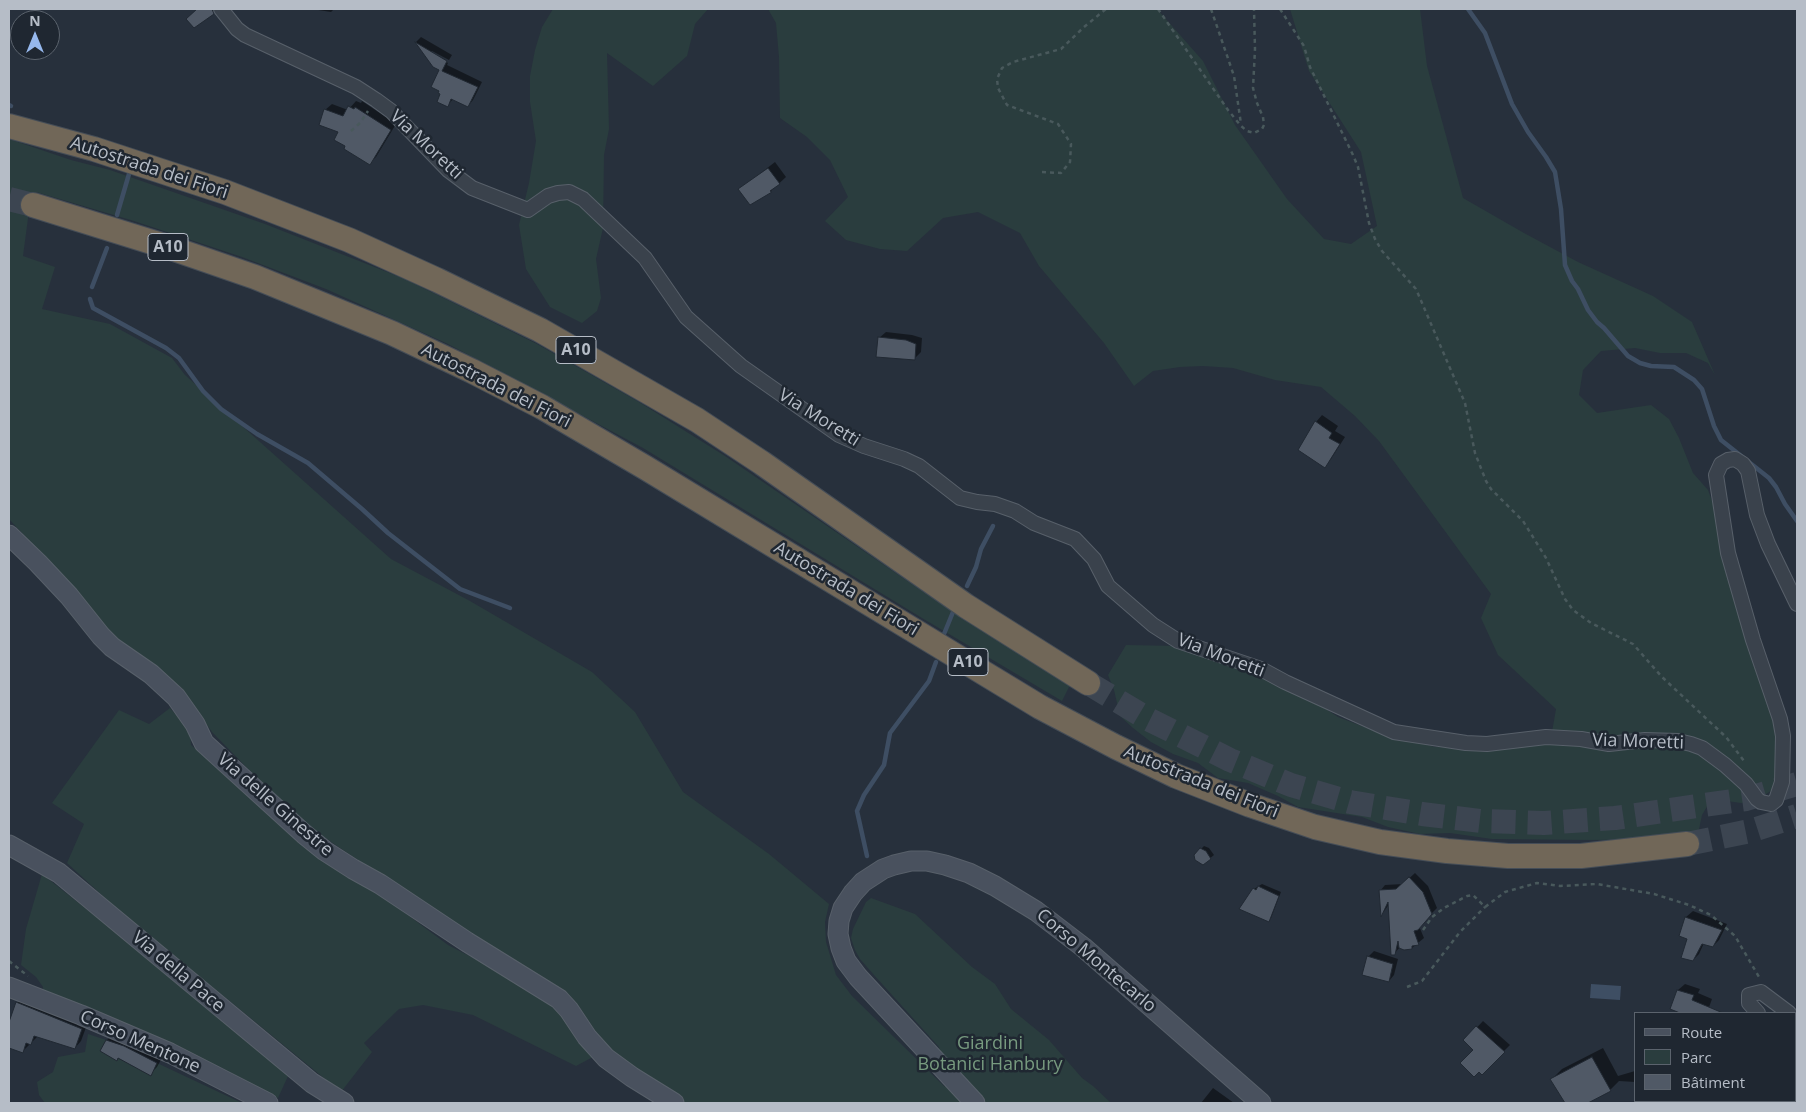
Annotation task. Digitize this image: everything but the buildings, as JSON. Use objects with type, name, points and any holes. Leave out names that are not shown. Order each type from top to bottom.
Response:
[{"type":"highway","name":"Autostrada dei Fiori","points":[[9,126],[103,152],[225,192],[349,240],[540,330],[698,420],[966,606],[1088,683]]},
{"type":"highway","name":"Autostrada dei Fiori","points":[[33,205],[171,248],[264,281],[392,333],[472,371],[542,407],[622,454],[1040,706],[1116,747],[1176,776],[1250,805],[1315,827],[1380,842],[1447,851],[1508,856],[1581,856],[1687,844]]},
{"type":"street","name":"Via Moretti","points":[[221,9],[237,29],[245,35],[356,87],[391,111],[448,170],[472,188],[528,210],[548,196],[558,193],[569,192],[583,199],[645,258],[686,317],[741,366],[839,435],[919,466],[960,498],[995,504],[1015,511],[1034,522],[1074,539],[1094,560],[1108,586],[1153,626],[1178,641],[1261,669],[1394,732],[1466,743],[1487,744],[1546,737],[1581,739],[1608,744],[1645,740],[1678,741],[1702,748],[1746,784],[1761,802],[1771,804],[1776,800],[1782,782],[1783,736],[1780,719],[1728,553],[1716,475],[1721,464],[1728,460],[1735,459],[1743,464],[1748,471],[1757,515],[1765,537],[1797,604]]},
{"type":"street","name":"Via delle Ginestre","points":[[9,535],[69,596],[112,647],[151,674],[176,697],[195,724],[204,743],[304,834],[353,869],[380,884],[467,942],[559,999],[569,1010],[587,1037],[606,1058],[674,1103]]},
{"type":"street","name":"Via della Pace","points":[[9,845],[59,873],[312,1083],[344,1103]]},
{"type":"street","name":"Corso Montecarlo","points":[[975,1103],[870,990],[846,961],[838,934],[838,921],[843,908],[862,882],[883,869],[911,861],[927,861],[944,865],[995,886],[1044,916],[1261,1103]]},
{"type":"street","name":"Corso Mentone","points":[[9,987],[170,1053],[268,1103]]},
{"type":"street","points":[[1757,1012],[1749,1003],[1749,995],[1761,992],[1788,1012]]},
{"type":"path","points":[[1042,172],[1061,173],[1070,162],[1071,144],[1058,124],[1007,104],[998,88],[997,78],[1002,68],[1013,62],[1061,50],[1084,26],[1106,9]]},
{"type":"path","points":[[1158,9],[1217,96],[1242,126],[1254,132],[1262,130],[1264,125],[1254,88],[1256,49],[1254,9]]},
{"type":"path","points":[[1211,9],[1234,76],[1242,126]]},
{"type":"path","points":[[1280,9],[1304,46],[1314,74],[1358,167],[1369,223],[1375,239],[1382,251],[1416,289],[1420,298],[1465,403],[1475,453],[1486,481],[1523,521],[1531,533],[1572,610],[1591,624],[1618,635],[1633,644],[1674,688],[1726,737],[1748,766]]},
{"type":"path","points":[[350,131],[360,123],[374,99]]},
{"type":"path","points":[[1406,987],[1422,980],[1460,932],[1485,907],[1505,892],[1537,883],[1560,886],[1596,884],[1654,894],[1711,914],[1735,936],[1756,970],[1766,994]]},
{"type":"path","points":[[1423,930],[1432,917],[1444,908],[1468,896],[1473,895],[1485,907]]},
{"type":"green space","points":[[553,9],[708,9],[695,24],[687,56],[653,86],[607,53],[609,129],[604,155],[603,228],[596,259],[601,298],[597,311],[582,323],[550,307],[526,269],[519,225],[536,141],[530,102],[530,76],[542,27]]},
{"type":"green space","points":[[768,9],[1157,9],[1203,61],[1235,125],[1287,199],[1324,239],[1351,244],[1377,226],[1361,152],[1309,71],[1290,9],[1420,9],[1427,66],[1463,198],[1578,262],[1653,296],[1692,322],[1715,375],[1708,363],[1686,353],[1660,353],[1635,348],[1601,351],[1583,370],[1579,395],[1597,413],[1651,405],[1669,419],[1693,473],[1708,490],[1718,517],[1778,730],[1780,756],[1773,789],[1757,801],[1709,803],[1702,815],[1698,834],[1676,839],[1492,839],[1450,833],[1420,834],[1388,827],[1362,817],[1298,807],[1248,783],[1218,778],[1198,763],[1173,754],[1151,742],[1120,716],[1114,690],[1108,675],[1126,645],[1179,646],[1274,680],[1303,694],[1338,717],[1380,733],[1435,747],[1527,745],[1552,732],[1556,709],[1498,655],[1481,618],[1491,594],[1379,441],[1355,416],[1321,387],[1275,380],[1233,368],[1203,366],[1153,371],[1134,386],[1104,343],[1039,266],[1020,233],[978,212],[943,218],[907,251],[880,249],[846,240],[825,221],[848,197],[830,160],[807,137],[780,118],[779,57],[776,23]]},
{"type":"green space","name":"Giardini Botanici Hanbury","points":[[9,139],[71,160],[110,170],[265,224],[405,279],[537,344],[639,402],[725,456],[966,621],[1070,685],[1062,701],[643,448],[448,344],[326,289],[242,257],[134,221],[36,192],[29,211],[23,256],[55,267],[42,309],[110,324],[172,358],[185,375],[391,559],[470,601],[592,672],[635,712],[683,792],[769,854],[829,904],[825,922],[826,942],[836,975],[852,996],[945,1087],[939,1047],[860,959],[855,950],[851,938],[853,929],[866,902],[871,898],[915,914],[972,967],[995,984],[1011,1009],[1049,1040],[1082,1078],[1111,1103],[684,1103],[641,1077],[470,936],[315,831],[257,778],[212,732],[185,694],[153,665],[107,632],[61,575],[9,519]]},
{"type":"green space","points":[[170,708],[190,731],[191,745],[297,837],[381,895],[448,945],[520,982],[563,1015],[578,1042],[593,1057],[576,1066],[473,1015],[423,1005],[399,1009],[364,1043],[372,1052],[341,1092],[141,931],[67,863],[84,824],[52,803],[119,710],[149,724]]},
{"type":"green space","points":[[42,874],[151,960],[288,1076],[278,1098],[224,1069],[104,1016],[43,993],[43,987],[36,977],[21,965],[26,929]]},
{"type":"green space","points":[[88,1034],[124,1046],[118,1058],[150,1075],[157,1063],[242,1103],[45,1103],[39,1095],[37,1082],[53,1072],[58,1057],[85,1052]]},
{"type":"water","points":[[1591,984],[1621,986],[1620,1000],[1590,998]]},
{"type":"waterway","points":[[1468,9],[1485,33],[1512,104],[1555,172],[1561,209],[1565,265],[1588,310],[1628,356],[1640,363],[1651,366],[1674,367],[1694,380],[1702,389],[1714,426],[1721,440],[1769,478],[1797,521]]},
{"type":"waterway","points":[[117,215],[129,174]]},
{"type":"waterway","points":[[92,287],[107,248]]},
{"type":"waterway","points":[[90,299],[93,308],[166,348],[179,358],[203,391],[221,409],[257,434],[308,463],[388,533],[460,589],[510,608]]},
{"type":"waterway","points":[[967,586],[976,567],[981,549],[993,526]]},
{"type":"waterway","points":[[944,634],[953,612]]},
{"type":"waterway","points":[[867,856],[857,811],[864,795],[884,765],[890,733],[929,681],[936,662]]},
{"type":"tunnel","points":[[9,199],[33,205]]},
{"type":"tunnel","points":[[1088,683],[1148,719],[1230,760],[1291,785],[1350,802],[1422,814],[1481,821],[1544,823],[1615,818],[1746,799],[1797,784]]},
{"type":"tunnel","points":[[1687,844],[1750,831],[1797,816]]}]
